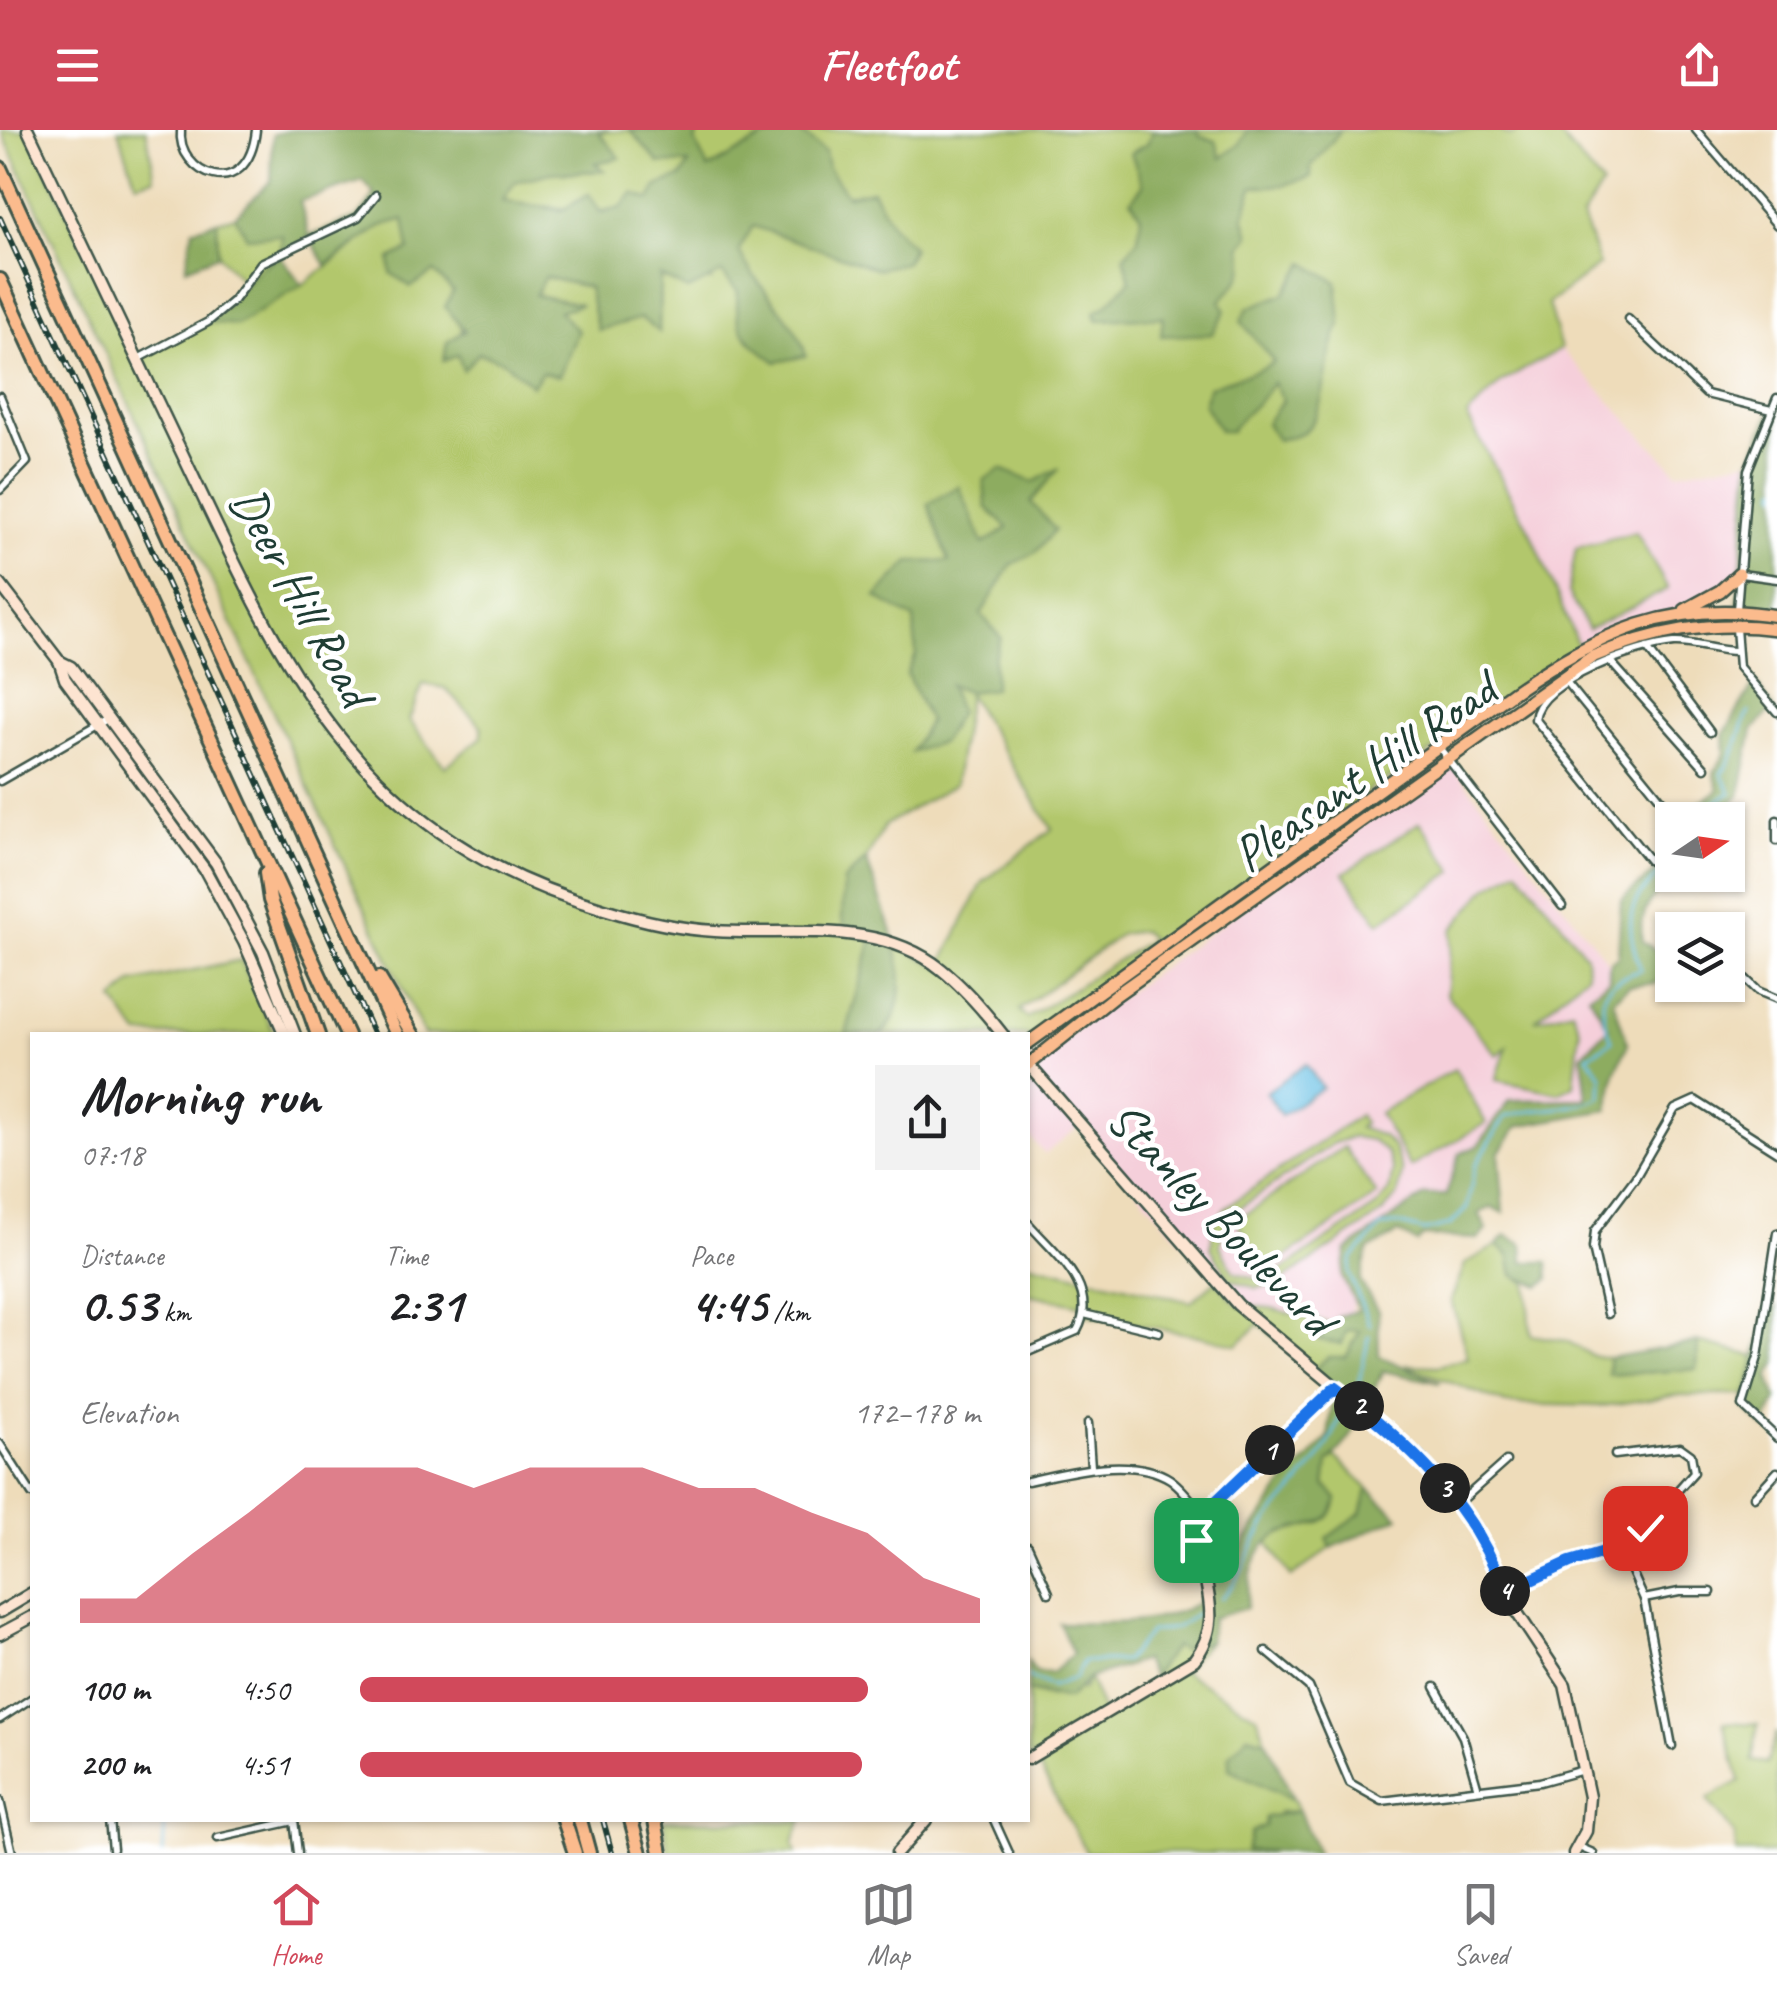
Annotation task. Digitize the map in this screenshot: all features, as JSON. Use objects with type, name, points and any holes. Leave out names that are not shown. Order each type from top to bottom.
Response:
[{"type":"highway","points":[[0,168],[397,1032]]},
{"type":"highway","points":[[0,280],[345,1032]]},
{"type":"highway","points":[[265,861],[270,900],[317,1032]]},
{"type":"highway","points":[[368,964],[395,997],[412,1032]]},
{"type":"highway","points":[[565,1822],[575,1853]]},
{"type":"highway","points":[[581,1822],[589,1853]]},
{"type":"highway","points":[[632,1822],[640,1853]]},
{"type":"highway","points":[[655,1822],[661,1853]]},
{"type":"main road","points":[[1673,615],[1706,600],[1740,574]]},
{"type":"main road","name":"Pleasant Hill Road","points":[[1030,1042],[1438,746],[1590,642],[1673,615],[1777,616]]},
{"type":"main road","name":"Pleasant Hill Road","points":[[1030,1062],[1116,995],[1592,657],[1669,630],[1737,618],[1777,629]]},
{"type":"street","name":"Deer Hill Road","points":[[28,130],[289,671],[338,740],[417,815],[483,859],[603,909],[713,931],[849,933],[895,944],[940,967],[1001,1032]]},
{"type":"street","points":[[181,130],[182,147],[189,158],[210,174],[224,176],[242,170],[249,160],[256,130]]},
{"type":"street","points":[[1696,130],[1777,226]]},
{"type":"street","points":[[137,360],[208,322],[233,302],[261,263],[358,217],[376,196]]},
{"type":"street","points":[[1628,319],[1706,394],[1771,410]]},
{"type":"street","points":[[0,396],[27,462],[0,490]]},
{"type":"street","points":[[1777,398],[1748,470],[1736,651],[1744,674],[1777,712]]},
{"type":"street","points":[[1740,574],[1777,579]]},
{"type":"street","points":[[0,584],[59,661],[65,680],[205,870],[244,942],[284,1032]]},
{"type":"street","points":[[1650,861],[1535,719],[1542,702],[1566,683],[1610,660],[1676,643],[1736,651]]},
{"type":"street","points":[[1646,648],[1710,732]]},
{"type":"street","points":[[1610,660],[1705,768]]},
{"type":"street","points":[[59,661],[70,667],[110,718],[226,878],[263,952],[294,1032]]},
{"type":"street","points":[[1566,683],[1664,802]]},
{"type":"street","points":[[0,782],[110,718]]},
{"type":"street","points":[[1438,746],[1562,906]]},
{"type":"street","points":[[1777,820],[1777,841]]},
{"type":"street","points":[[1745,978],[1758,991],[1777,999]]},
{"type":"street","name":"Stanley Boulevard","points":[[1030,1066],[1238,1305],[1420,1457],[1458,1503],[1483,1543],[1505,1592],[1565,1685],[1590,1814],[1577,1850]]},
{"type":"street","points":[[1608,1314],[1593,1248],[1595,1230],[1635,1178],[1675,1109],[1695,1100],[1777,1152]]},
{"type":"street","points":[[1030,1226],[1076,1278],[1086,1305],[1077,1330],[1030,1351]]},
{"type":"street","points":[[1777,1233],[1761,1342],[1743,1406],[1777,1438]]},
{"type":"street","points":[[1084,1314],[1160,1332]]},
{"type":"street","points":[[1030,1758],[1181,1671],[1209,1641],[1212,1612],[1196,1540],[1203,1514],[1335,1388]]},
{"type":"street","points":[[1088,1423],[1090,1467]]},
{"type":"street","points":[[0,1444],[30,1491]]},
{"type":"street","points":[[1505,1592],[1570,1562],[1621,1547],[1645,1528],[1695,1466],[1691,1455],[1680,1447],[1615,1455]]},
{"type":"street","points":[[1458,1503],[1506,1461]]},
{"type":"street","points":[[1030,1481],[1090,1467],[1152,1471],[1171,1480],[1203,1514]]},
{"type":"street","points":[[1754,1497],[1777,1472]]},
{"type":"street","points":[[1621,1547],[1644,1598],[1672,1746]]},
{"type":"street","points":[[1030,1550],[1049,1593]]},
{"type":"street","points":[[1644,1598],[1711,1592]]},
{"type":"street","points":[[0,1612],[30,1594]]},
{"type":"street","points":[[0,1634],[30,1618]]},
{"type":"street","points":[[1266,1651],[1309,1687],[1338,1761],[1350,1783],[1366,1795],[1397,1803],[1477,1786],[1540,1782],[1583,1770]]},
{"type":"street","points":[[1435,1687],[1463,1737],[1477,1786]]},
{"type":"street","points":[[0,1719],[30,1699]]},
{"type":"street","points":[[0,1801],[12,1853]]},
{"type":"street","points":[[110,1822],[112,1849]]},
{"type":"street","points":[[218,1838],[286,1822]]},
{"type":"street","points":[[294,1822],[298,1853]]},
{"type":"street","points":[[897,1853],[924,1822]]},
{"type":"street","points":[[995,1822],[1009,1853]]},
{"type":"street","points":[[1577,1850],[1593,1853]]},
{"type":"shaded area","points":[[1561,349],[1677,472],[1750,460],[1739,574],[1706,600],[1579,648],[1532,535],[1467,416],[1501,382]]},
{"type":"shaded area","points":[[1447,760],[1609,963],[1609,1028],[1587,1100],[1510,1100],[1452,1200],[1413,1216],[1368,1250],[1347,1326],[1271,1308],[1238,1305],[1080,1126],[1045,1154],[1030,1137],[1030,1064]]},
{"type":"green space","points":[[1,130],[28,130],[137,359],[208,322],[271,302],[302,285],[381,226],[404,219],[417,255],[444,279],[457,301],[463,369],[479,353],[505,362],[532,385],[558,311],[578,305],[534,294],[544,277],[588,287],[598,330],[641,318],[659,331],[660,275],[711,281],[650,201],[599,212],[502,202],[514,182],[550,173],[602,171],[594,163],[619,158],[598,132],[630,130],[659,163],[695,141],[699,130],[1499,130],[1510,136],[1520,130],[1555,130],[1602,185],[1582,217],[1599,265],[1548,304],[1561,349],[1502,382],[1467,416],[1532,535],[1579,648],[1403,772],[1374,786],[1313,838],[1030,1042],[1030,1032],[883,1032],[889,1027],[895,944],[940,967],[983,882],[1052,829],[968,694],[955,784],[885,825],[866,860],[844,881],[872,939],[847,1032],[423,1032]],"holes":[[[914,619],[965,691],[948,684],[942,742],[912,751],[929,721],[907,675],[916,655]],[[423,684],[445,688],[482,727],[482,737],[445,767],[409,720]],[[1142,931],[1151,939],[1027,1018],[1019,1010],[1121,934]]]},
{"type":"green space","points":[[118,130],[146,130],[155,178],[136,183]]},
{"type":"green space","points":[[292,130],[609,130],[599,133],[620,158],[595,163],[604,171],[550,173],[515,182],[502,201],[562,210],[589,194],[600,212],[621,208],[633,193],[650,200],[657,186],[681,177],[689,164],[659,163],[630,130],[699,130],[695,141],[708,169],[765,137],[799,131],[825,152],[828,168],[847,195],[872,190],[891,224],[913,248],[905,263],[877,269],[753,226],[739,250],[794,329],[806,356],[776,362],[744,333],[738,316],[738,292],[722,273],[688,290],[660,276],[659,332],[641,318],[598,330],[588,287],[545,277],[535,295],[581,304],[559,311],[578,331],[559,376],[542,372],[532,385],[505,362],[479,353],[463,370],[458,355],[444,361],[447,342],[465,331],[445,307],[453,291],[434,272],[411,287],[391,273],[390,259],[409,250],[404,219],[381,226],[326,265],[309,237],[281,257],[282,235],[247,237],[235,216],[271,181],[273,134]],"holes":[[[363,181],[375,195],[358,217],[309,236],[300,201]]]},
{"type":"green space","points":[[1198,130],[1199,135],[1216,141],[1221,158],[1239,145],[1248,130],[1341,130],[1311,167],[1311,177],[1284,185],[1253,187],[1244,217],[1250,235],[1241,246],[1243,270],[1220,301],[1226,310],[1212,334],[1161,336],[1163,317],[1097,320],[1095,312],[1130,281],[1124,257],[1138,239],[1141,216],[1131,200],[1143,185],[1131,153],[1147,144],[1152,131]]},
{"type":"green space","points":[[235,216],[247,237],[282,234],[281,257],[245,284],[218,255],[217,221]]},
{"type":"green space","points":[[217,221],[218,255],[186,268],[193,229]]},
{"type":"green space","points":[[281,257],[302,285],[237,325],[208,322],[252,276]]},
{"type":"green space","points":[[1305,263],[1337,282],[1341,325],[1314,420],[1301,433],[1277,440],[1266,423],[1283,400],[1273,383],[1231,431],[1220,431],[1204,404],[1209,387],[1274,362],[1241,321],[1248,308],[1284,294]]},
{"type":"green space","points":[[1777,398],[1777,616],[1737,612],[1750,460]]},
{"type":"green space","points":[[1059,468],[1031,502],[1055,530],[1036,552],[1011,565],[981,614],[1001,638],[994,658],[994,689],[967,692],[949,685],[959,712],[942,742],[911,752],[929,721],[907,674],[916,655],[914,619],[876,597],[910,562],[949,561],[928,504],[959,486],[983,544],[1008,528],[986,507],[984,480],[1001,469],[1033,482]]},
{"type":"green space","points":[[1636,532],[1668,589],[1588,629],[1568,593],[1576,548]]},
{"type":"green space","points":[[1755,682],[1773,708],[1753,730],[1740,794],[1732,802],[1700,802],[1719,790],[1714,773],[1725,754],[1724,734]]},
{"type":"green space","points":[[1420,822],[1454,871],[1379,923],[1344,873]]},
{"type":"green space","points":[[866,860],[897,950],[900,997],[894,1018],[882,1032],[847,1032],[872,939],[849,933],[842,919],[844,881]]},
{"type":"green space","points":[[1518,869],[1586,955],[1587,974],[1534,1020],[1572,1010],[1580,1029],[1574,1085],[1559,1093],[1496,1080],[1507,1047],[1497,1055],[1446,994],[1452,930],[1486,889]]},
{"type":"green space","points":[[1655,872],[1655,892],[1659,892],[1646,910],[1641,930],[1642,941],[1655,950],[1655,983],[1629,986],[1613,1000],[1628,1044],[1615,1073],[1608,1110],[1518,1126],[1499,1153],[1504,1213],[1492,1207],[1479,1213],[1487,1230],[1478,1239],[1423,1236],[1417,1243],[1399,1233],[1368,1250],[1360,1281],[1378,1311],[1379,1356],[1441,1383],[1383,1371],[1349,1439],[1328,1463],[1325,1485],[1337,1499],[1334,1509],[1320,1522],[1283,1532],[1266,1543],[1252,1569],[1246,1608],[1212,1618],[1209,1641],[1182,1650],[1175,1646],[1152,1677],[1144,1660],[1089,1678],[1068,1699],[1030,1691],[1030,1664],[1036,1672],[1052,1673],[1073,1654],[1059,1623],[1155,1619],[1208,1596],[1203,1514],[1225,1571],[1282,1487],[1328,1438],[1334,1389],[1313,1370],[1328,1357],[1346,1357],[1360,1331],[1347,1330],[1342,1344],[1319,1340],[1339,1316],[1359,1310],[1342,1277],[1347,1250],[1425,1195],[1446,1195],[1460,1153],[1478,1146],[1510,1100],[1587,1099],[1582,1055],[1609,1028],[1589,995],[1609,979],[1609,963],[1618,956],[1621,900]]},
{"type":"green space","points":[[241,960],[274,1032],[137,1032],[114,1000],[132,983]]},
{"type":"green space","points":[[1455,1069],[1486,1123],[1410,1167],[1379,1113]]},
{"type":"green space","points":[[1359,1115],[1364,1123],[1359,1128],[1383,1136],[1394,1148],[1402,1171],[1398,1195],[1382,1213],[1277,1284],[1256,1288],[1229,1279],[1211,1248],[1213,1226],[1225,1208]],"holes":[[[1353,1137],[1372,1140],[1387,1153],[1393,1171],[1389,1191],[1377,1206],[1273,1276],[1256,1279],[1234,1272],[1220,1246],[1222,1229],[1231,1214],[1334,1143]]]},
{"type":"green space","points":[[1344,1147],[1377,1195],[1268,1269],[1236,1221]]},
{"type":"green space","points":[[1506,1235],[1523,1244],[1524,1262],[1548,1262],[1549,1279],[1540,1286],[1513,1275],[1509,1255],[1497,1245]]},
{"type":"green space","points":[[1497,1245],[1509,1255],[1513,1275],[1527,1283],[1531,1335],[1567,1341],[1591,1355],[1609,1358],[1609,1375],[1697,1369],[1698,1342],[1758,1357],[1747,1395],[1679,1395],[1602,1406],[1506,1404],[1406,1365],[1438,1366],[1468,1358],[1451,1300],[1465,1264]]},
{"type":"green space","points":[[1030,1263],[1191,1302],[1216,1281],[1238,1305],[1271,1308],[1334,1325],[1320,1339],[1347,1328],[1360,1330],[1346,1358],[1313,1370],[1259,1324],[1237,1345],[1084,1314],[1085,1306],[1030,1294]]},
{"type":"green space","points":[[1777,1306],[1777,1362],[1769,1377],[1777,1400],[1764,1427],[1743,1406],[1767,1311]]},
{"type":"green space","points":[[1698,1342],[1697,1369],[1609,1375],[1609,1358]]},
{"type":"green space","points":[[1336,1457],[1368,1488],[1361,1513],[1328,1538],[1331,1548],[1291,1577],[1268,1543],[1275,1535],[1320,1523],[1337,1499],[1325,1485],[1327,1462]]},
{"type":"green space","points":[[1368,1488],[1399,1517],[1331,1548],[1327,1538],[1361,1513]]},
{"type":"green space","points":[[1209,1641],[1182,1671],[1257,1716],[1266,1740],[1248,1735],[1273,1788],[1294,1800],[1299,1811],[1279,1812],[1270,1853],[1087,1853],[1033,1756],[1030,1758],[1030,1692],[1048,1697],[1083,1689],[1089,1678],[1104,1714],[1155,1686],[1152,1677],[1175,1645]]},
{"type":"green space","points":[[1723,1722],[1758,1724],[1752,1761],[1767,1763],[1777,1732],[1777,1853],[1736,1853],[1735,1835],[1707,1799],[1740,1781]]},
{"type":"green space","points":[[1248,1735],[1266,1740],[1294,1800],[1229,1769],[1229,1756]]},
{"type":"green space","points":[[1299,1811],[1317,1853],[1246,1850],[1251,1832],[1264,1826],[1265,1817]]},
{"type":"green space","points":[[663,1822],[801,1822],[793,1843],[796,1853],[668,1853]]},
{"type":"water","points":[[1306,1064],[1322,1088],[1281,1115],[1266,1092]]},
{"type":"waterway","points":[[1777,487],[1777,493]]},
{"type":"waterway","points":[[1714,802],[1731,793],[1721,773],[1731,759],[1749,712]]},
{"type":"waterway","points":[[1370,1326],[1349,1273],[1352,1259],[1381,1227],[1398,1224],[1425,1231],[1450,1225],[1467,1208],[1475,1166],[1505,1117],[1578,1105],[1601,1097],[1602,1076],[1588,1056],[1612,1041],[1603,1005],[1608,989],[1641,970],[1631,937],[1632,911],[1655,878]]},
{"type":"waterway","points":[[1357,1390],[1369,1337]]},
{"type":"waterway","points":[[1221,1598],[1235,1581],[1266,1523],[1320,1458],[1341,1413]]},
{"type":"waterway","points":[[1030,1678],[1052,1686],[1075,1678],[1083,1661],[1125,1661],[1150,1632],[1175,1628],[1199,1613]]},
{"type":"waterway","points":[[163,1853],[165,1822]]},
{"type":"railway","points":[[0,218],[373,1032]]},
{"type":"railway","points":[[604,1822],[612,1853]]},
{"type":"route","points":[[1196,1540],[1203,1514],[1335,1388],[1420,1457],[1458,1503],[1483,1543],[1505,1592],[1570,1562],[1621,1547],[1645,1528]]}]
